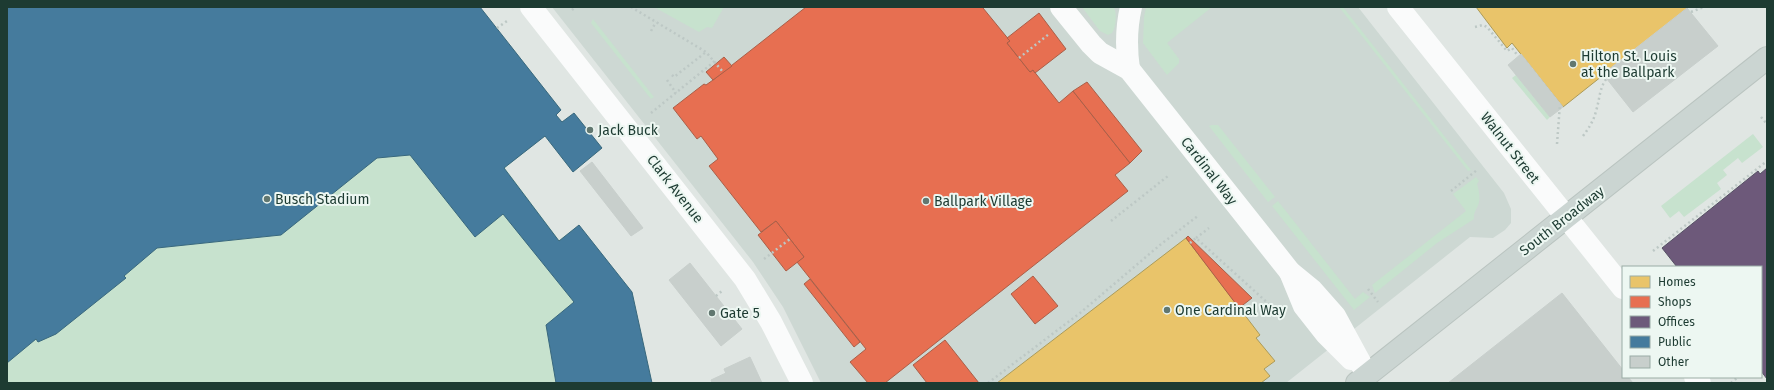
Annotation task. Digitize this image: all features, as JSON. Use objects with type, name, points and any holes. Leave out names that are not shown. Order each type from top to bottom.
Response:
[{"type":"main road","name":"South Broadway","points":[[1362,379],[1767,58]]},
{"type":"street","name":"Clark Avenue","points":[[531,7],[745,279],[771,322],[802,383]]},
{"type":"street","name":"Cardinal Way","points":[[1061,7],[1100,53],[1129,69],[1290,272],[1312,290],[1335,316],[1362,379]]},
{"type":"street","name":"Cardinal Way","points":[[1129,69],[1126,52],[1126,35],[1131,7]]},
{"type":"street","name":"Walnut Street","points":[[1398,7],[1622,287]]},
{"type":"path","points":[[572,10],[575,7]]},
{"type":"path","points":[[631,7],[706,52],[723,72]]},
{"type":"path","points":[[1691,12],[1704,7]]},
{"type":"path","points":[[497,28],[507,21]]},
{"type":"path","points":[[651,31],[656,22]]},
{"type":"path","points":[[1475,27],[1483,25],[1487,27],[1507,51],[1512,48],[1518,56]]},
{"type":"path","points":[[1019,58],[1049,34]]},
{"type":"path","points":[[672,75],[674,77],[706,52]]},
{"type":"path","points":[[651,112],[715,62]]},
{"type":"path","points":[[1583,136],[1592,123],[1600,89],[1607,78]]},
{"type":"path","points":[[666,80],[676,92]]},
{"type":"path","points":[[1557,144],[1560,104]]},
{"type":"path","points":[[1761,118],[1767,124]]},
{"type":"path","points":[[1652,250],[1767,161]]},
{"type":"path","points":[[1451,191],[1477,170]]},
{"type":"path","points":[[1111,221],[1168,176]]},
{"type":"path","points":[[988,383],[1080,313],[1160,245],[1199,215]]},
{"type":"path","points":[[1190,243],[1209,228]]},
{"type":"path","points":[[1196,238],[1271,306]]},
{"type":"path","points":[[764,259],[790,239]]},
{"type":"path","points":[[1368,289],[1378,302]]},
{"type":"path","points":[[716,296],[722,292]]},
{"type":"shaded area","name":"Ballpark Village","points":[[552,7],[1358,7],[1504,193],[1511,209],[1511,223],[1505,230],[1493,238],[1470,237],[1286,383],[821,383],[783,307],[753,262]]},
{"type":"green space","name":"Busch Stadium","points":[[9,7],[480,7],[561,110],[556,115],[562,122],[574,113],[602,148],[573,172],[545,136],[505,168],[559,240],[579,225],[632,292],[652,383],[7,383],[7,9]]},
{"type":"green space","points":[[654,7],[724,7],[712,28],[707,27],[699,32]]},
{"type":"green space","points":[[1082,7],[1114,7],[1116,20],[1112,33],[1108,35],[1100,31]]},
{"type":"green space","points":[[1146,7],[1212,7],[1167,43],[1179,59],[1179,63],[1167,75],[1143,43]]},
{"type":"green space","points":[[1339,7],[1343,7],[1471,170],[1468,171]]},
{"type":"green space","points":[[593,19],[654,97],[651,99],[591,23]]},
{"type":"green space","points":[[1516,75],[1550,117],[1547,120],[1512,78]]},
{"type":"green space","points":[[1218,125],[1275,197],[1268,202],[1209,126]]},
{"type":"green space","points":[[1753,134],[1763,147],[1742,163],[1738,158],[1723,170],[1727,175],[1717,183],[1721,189],[1684,217],[1679,211],[1670,218],[1661,206]]},
{"type":"green space","points":[[1476,177],[1479,181],[1477,184],[1479,198],[1474,219],[1437,243],[1375,293],[1372,285],[1466,211],[1453,194]]},
{"type":"green space","points":[[1278,201],[1355,299],[1363,292],[1370,297],[1354,310],[1272,206]]},
{"type":"building: Homes","name":"Hilton St. Louis at the Ballpark","points":[[1476,7],[1689,7],[1563,107],[1512,43],[1507,48]]},
{"type":"building: Homes","name":"One Cardinal Way","points":[[1186,238],[1260,335],[1256,338],[1275,361],[1264,369],[1270,376],[1261,383],[997,383]]},
{"type":"building: Shops","name":"Ballpark Village","points":[[806,7],[984,7],[983,8],[1010,41],[1007,43],[1030,72],[1033,70],[1059,103],[1073,91],[1130,163],[1115,175],[1128,191],[885,383],[868,383],[850,362],[866,349],[797,262],[804,257],[776,221],[761,232],[709,166],[718,159],[701,136],[697,139],[673,108],[704,84],[706,85],[713,80]]},
{"type":"building: Shops","points":[[1039,13],[1066,49],[1035,73],[1033,70],[1030,72],[1007,43],[1010,41],[1007,38]]},
{"type":"building: Shops","points":[[724,57],[732,66],[713,80],[706,72]]},
{"type":"building: Shops","points":[[1087,82],[1142,151],[1130,163],[1073,91]]},
{"type":"building: Shops","points":[[776,221],[804,257],[786,271],[758,235]]},
{"type":"building: Shops","points":[[1188,236],[1252,298],[1239,308],[1186,238]]},
{"type":"building: Shops","points":[[1033,276],[1058,306],[1035,324],[1011,294]]},
{"type":"building: Shops","points":[[810,279],[860,342],[854,347],[804,284]]},
{"type":"building: Shops","points":[[945,340],[979,383],[927,383],[913,365]]},
{"type":"building: Offices","points":[[1767,168],[1767,379],[1762,372],[1762,266],[1676,266],[1662,248],[1758,171],[1760,174]]},
{"type":"building: Public","name":"Busch Stadium","points":[[9,7],[480,7],[561,110],[556,115],[562,122],[574,113],[602,148],[573,172],[545,136],[504,168],[559,241],[579,225],[632,292],[652,383],[556,383],[546,325],[574,302],[503,214],[475,237],[410,155],[377,158],[281,235],[157,248],[124,276],[126,278],[56,334],[38,342],[36,339],[7,363],[7,9]]},
{"type":"building: Other","points":[[1687,8],[1718,46],[1633,112],[1603,74]]},
{"type":"building: Other","points":[[1521,54],[1563,107],[1550,117],[1508,65]]},
{"type":"building: Other","points":[[592,162],[643,228],[631,236],[580,171]]},
{"type":"building: Other","name":"Gate 5","points":[[690,263],[742,329],[721,346],[669,280]]},
{"type":"building: Other","points":[[1562,293],[1622,369],[1622,378],[1629,378],[1633,383],[1448,383]]},
{"type":"building: Other","points":[[750,357],[762,383],[730,383],[724,369]]},
{"type":"building: Other","points":[[726,373],[730,383],[712,383],[711,380]]},
{"type":"place","name":"Hilton St. Louis at the Ballpark","points":[[1573,64]]},
{"type":"place","name":"Jack Buck","points":[[590,130]]},
{"type":"place","name":"Busch Stadium","points":[[267,199]]},
{"type":"place","name":"Ballpark Village","points":[[926,201]]},
{"type":"place","name":"One Cardinal Way","points":[[1167,310]]},
{"type":"place","name":"Gate 5","points":[[712,313]]}]
